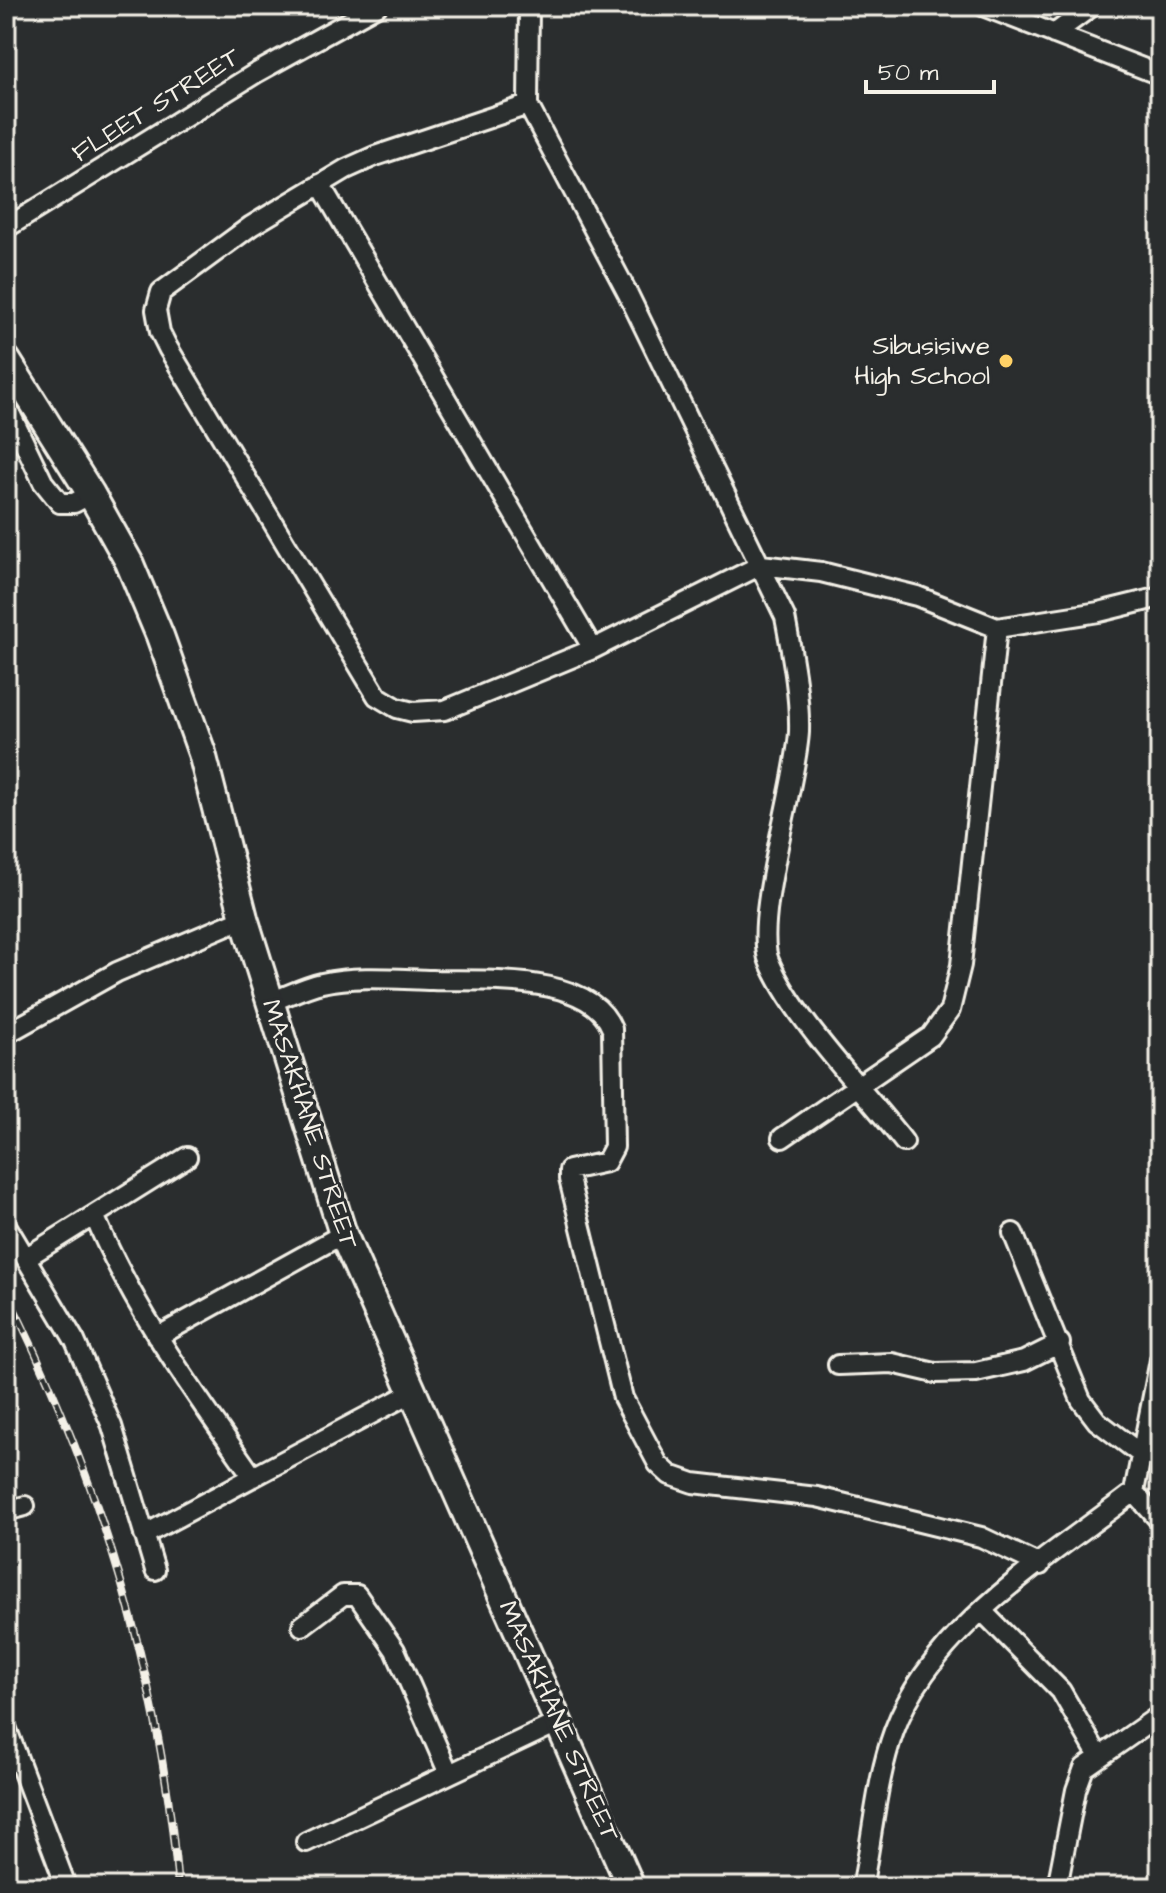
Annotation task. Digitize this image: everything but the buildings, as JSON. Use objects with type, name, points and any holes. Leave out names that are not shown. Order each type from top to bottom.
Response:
[{"type":"street","name":"FLEET STREET","points":[[6,228],[256,73],[377,6]]},
{"type":"street","points":[[529,6],[528,105],[628,294],[785,617],[796,670],[799,731],[792,789],[768,905],[766,949],[789,1001],[904,1142]]},
{"type":"street","points":[[983,6],[1160,75]]},
{"type":"street","points":[[1054,34],[1092,6]]},
{"type":"street","points":[[528,105],[375,156],[320,184],[251,226],[161,292],[156,310],[160,332],[168,348],[377,696],[397,708],[413,712],[445,710],[593,649],[761,565],[821,572],[917,596],[997,628],[1099,612],[1160,597]]},
{"type":"street","points":[[320,184],[593,649]]},
{"type":"street","name":"MASAKHANE STREET","points":[[6,359],[91,494],[129,562],[185,704],[244,918],[343,1234],[631,1887]]},
{"type":"street","points":[[6,405],[43,482],[60,503],[74,503],[91,494]]},
{"type":"street","points":[[782,1138],[931,1036],[950,1010],[961,965],[997,628]]},
{"type":"street","points":[[6,1034],[128,966],[244,918]]},
{"type":"street","points":[[270,1002],[334,982],[472,979],[548,987],[595,1005],[606,1014],[612,1029],[614,1147],[606,1162],[575,1167],[569,1170],[569,1179],[623,1398],[658,1464],[670,1475],[693,1483],[817,1497],[981,1537],[1040,1565]]},
{"type":"street","points":[[27,1257],[187,1157]]},
{"type":"street","points":[[94,1215],[114,1263],[157,1337],[253,1477]]},
{"type":"street","points":[[6,1225],[75,1341],[112,1426],[155,1570]]},
{"type":"street","points":[[1013,1233],[1081,1400],[1097,1421],[1142,1455]]},
{"type":"street","points":[[157,1337],[343,1234]]},
{"type":"street","points":[[838,1365],[892,1363],[935,1373],[976,1372],[1024,1361],[1060,1343]]},
{"type":"street","points":[[862,1887],[894,1731],[927,1668],[956,1632],[1134,1492],[1160,1360]]},
{"type":"street","points":[[144,1535],[411,1393]]},
{"type":"street","points":[[1134,1492],[1160,1521]]},
{"type":"street","points":[[6,1511],[25,1506]]},
{"type":"street","points":[[302,1626],[343,1595],[357,1595],[395,1650],[449,1774]]},
{"type":"street","points":[[982,1611],[1061,1691],[1098,1755]]},
{"type":"street","points":[[1057,1887],[1076,1790],[1084,1768],[1098,1755],[1111,1750],[1160,1715]]},
{"type":"street","points":[[306,1842],[557,1723]]},
{"type":"street","points":[[6,1727],[65,1883]]},
{"type":"railway","points":[[6,1292],[70,1434],[121,1581],[157,1732],[170,1809],[178,1887]]},
{"type":"place","name":"Sibusisiwe High School","points":[[1006,361]]}]
